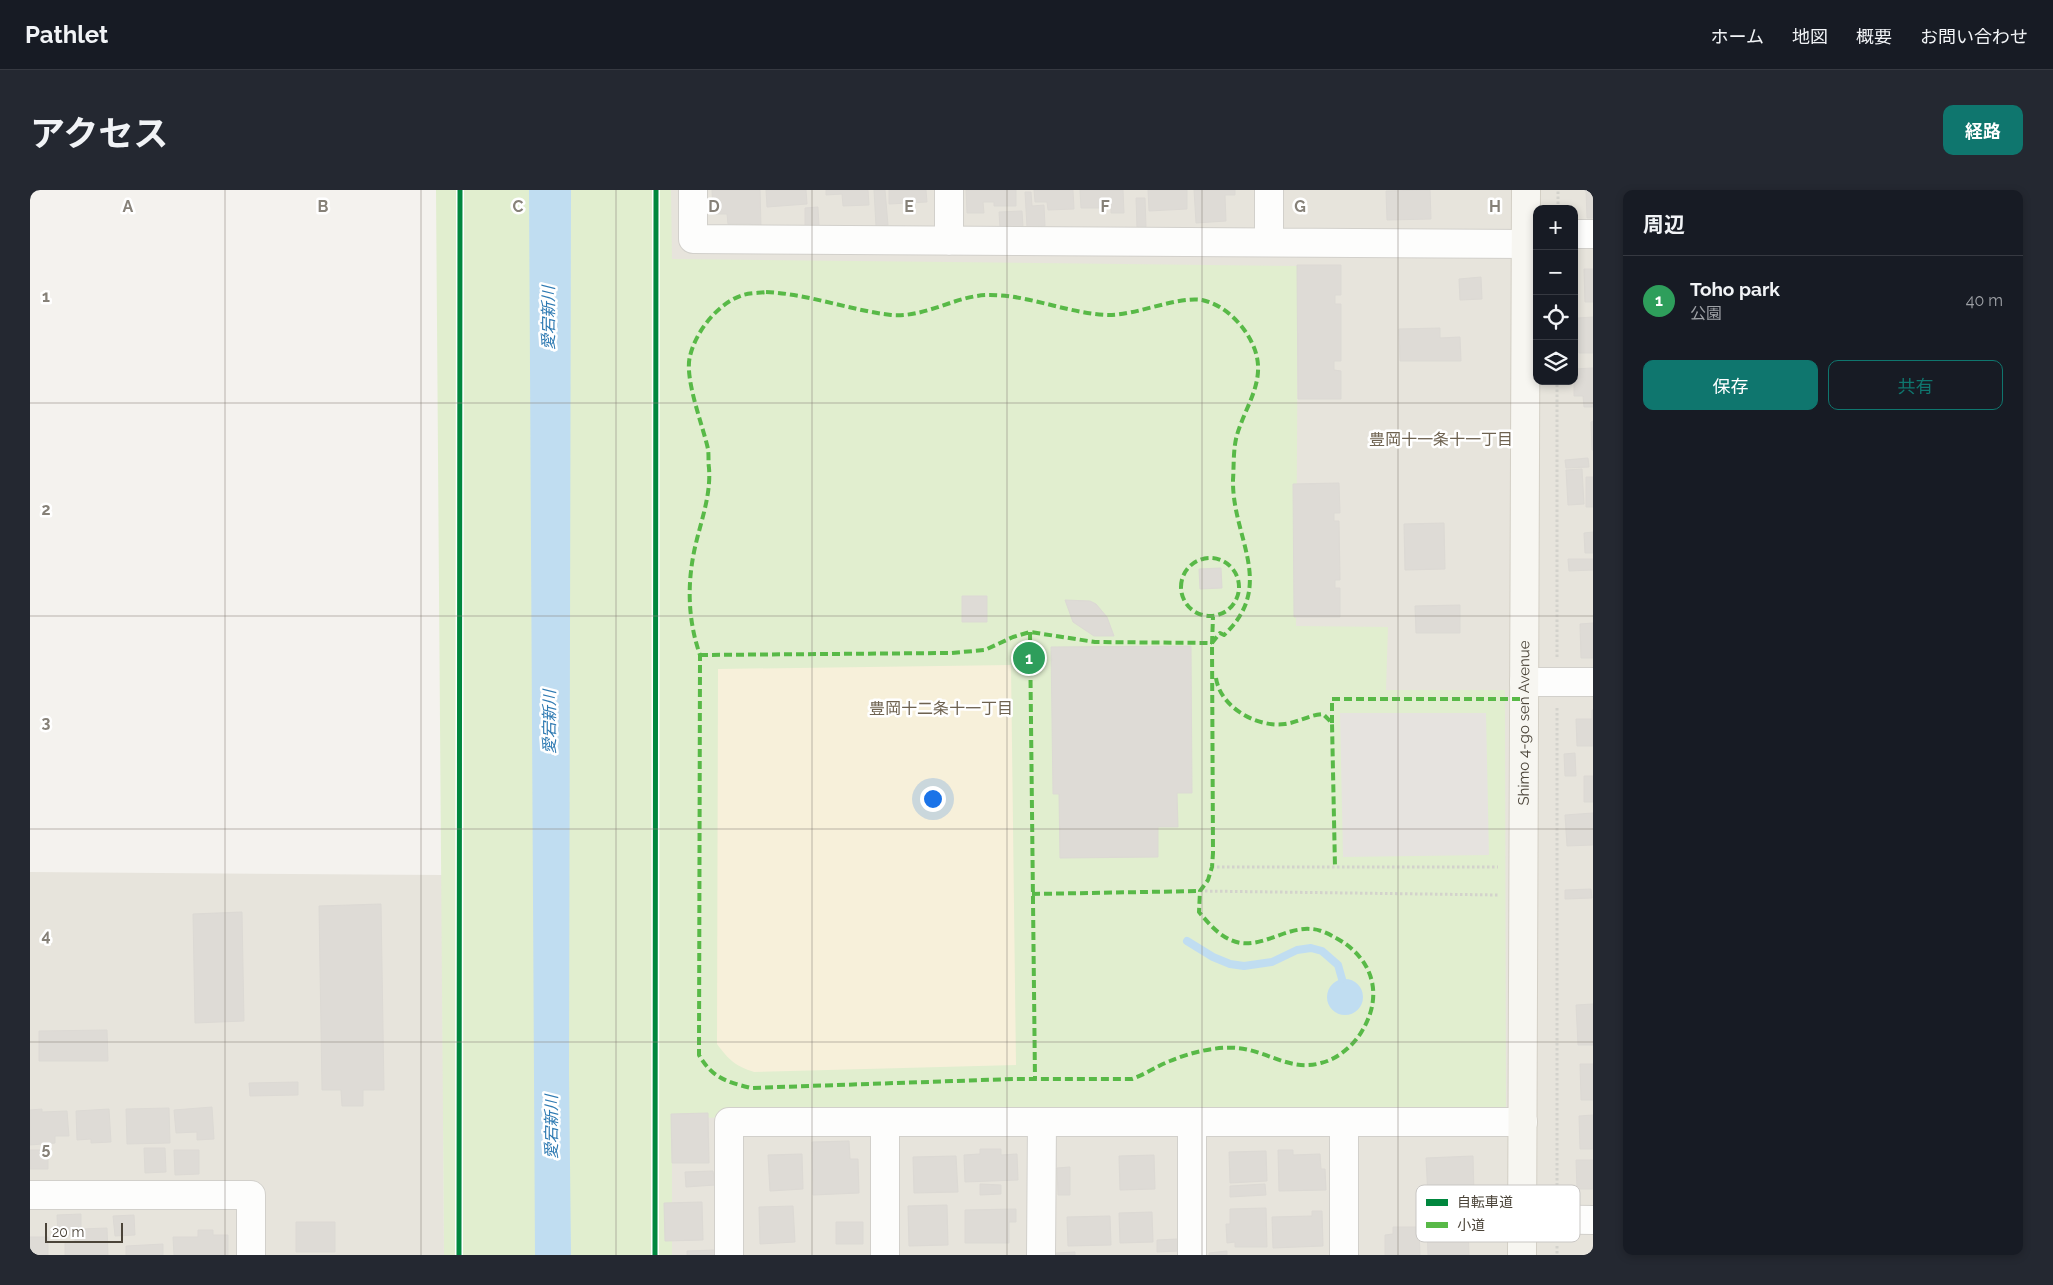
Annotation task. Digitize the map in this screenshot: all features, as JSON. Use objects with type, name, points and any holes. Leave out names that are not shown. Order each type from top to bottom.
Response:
[{"type":"street","points":[[693,190],[693,239],[1269,241],[1530,237]]},
{"type":"street","points":[[948,241],[949,190]]},
{"type":"street","points":[[1269,190],[1269,241]]},
{"type":"street","name":"Shimo 4-go sen Avenue","points":[[1522,1185],[1524,682],[1530,237],[1526,190]]},
{"type":"street","points":[[1578,234],[1593,234]]},
{"type":"street","points":[[1524,682],[1593,682]]},
{"type":"street","points":[[729,1255],[729,1122],[1523,1122]]},
{"type":"street","points":[[885,1122],[885,1255]]},
{"type":"street","points":[[1041,1255],[1042,1122]]},
{"type":"street","points":[[1192,1122],[1192,1255]]},
{"type":"street","points":[[1344,1122],[1344,1255]]},
{"type":"street","points":[[30,1195],[251,1195],[252,1255]]},
{"type":"street","points":[[1580,1220],[1593,1220]]},
{"type":"street","name":"Shimo 4-go sen Avenue","points":[[1522,1242],[1522,1255]]},
{"type":"path","points":[[1558,190],[1558,205]]},
{"type":"path","points":[[1557,385],[1557,1185]]},
{"type":"path","points":[[1212,867],[1524,867]]},
{"type":"path","points":[[1200,891],[1524,895]]},
{"type":"path","points":[[1557,1242],[1557,1255]]},
{"type":"shaded area","points":[[663,190],[1593,190],[1593,1255],[665,1255]]},
{"type":"shaded area","points":[[1340,713],[1486,713],[1489,855],[1343,857]]},
{"type":"shaded area","points":[[30,872],[442,875],[444,1255],[30,1255]]},
{"type":"green space","points":[[436,190],[671,190],[672,259],[1298,266],[1296,626],[1388,627],[1386,690],[1505,690],[1506,1112],[672,1118],[672,1255],[444,1255]]},
{"type":"sand","points":[[1011,665],[1016,1065],[754,1072],[737,1065],[717,1044],[718,669]]},
{"type":"water","name":"愛宕新川","points":[[529,190],[571,190],[569,1074],[571,1255],[535,1255]]},
{"type":"water","points":[[1345,979],[1352,980],[1358,984],[1362,990],[1362,1004],[1358,1010],[1352,1014],[1345,1015],[1338,1014],[1332,1010],[1328,1004],[1327,997],[1328,990],[1332,984],[1338,980]]},
{"type":"building","points":[[712,190],[760,190],[761,227],[751,228],[751,224],[728,224],[727,214],[713,214]]},
{"type":"building","points":[[766,190],[806,190],[807,204],[767,207]]},
{"type":"building","points":[[826,190],[868,190],[869,205],[843,206],[842,194],[826,195]]},
{"type":"building","points":[[874,190],[885,190],[888,225],[876,226]]},
{"type":"building","points":[[889,190],[926,190],[927,202],[889,204]]},
{"type":"building","points":[[966,190],[1016,190],[1016,206],[994,206],[994,202],[983,202],[984,213],[967,213]]},
{"type":"building","points":[[1034,190],[1073,190],[1074,209],[1048,210],[1047,202],[1035,202]]},
{"type":"building","points":[[1080,190],[1123,190],[1124,213],[1111,213],[1111,208],[1081,208]]},
{"type":"building","points":[[1148,190],[1187,190],[1187,209],[1149,211]]},
{"type":"building","points":[[1194,190],[1235,190],[1235,195],[1225,195],[1226,221],[1196,223]]},
{"type":"building","points":[[1430,190],[1431,219],[1387,220],[1386,191]]},
{"type":"building","points":[[1586,190],[1593,190],[1593,218],[1587,218]]},
{"type":"building","points":[[1025,192],[1031,192],[1032,206],[1044,205],[1045,226],[1027,227]]},
{"type":"building","points":[[1136,198],[1145,198],[1146,227],[1137,228]]},
{"type":"building","points":[[818,207],[819,226],[805,227],[805,208]]},
{"type":"building","points":[[1022,211],[1023,227],[1000,228],[999,212]]},
{"type":"building","points":[[1297,265],[1341,265],[1341,295],[1335,295],[1335,304],[1341,304],[1341,361],[1334,361],[1334,370],[1341,371],[1341,399],[1298,399]]},
{"type":"building","points":[[1584,269],[1593,269],[1593,302],[1585,302]]},
{"type":"building","points":[[1481,277],[1482,299],[1460,300],[1459,279]]},
{"type":"building","points":[[1593,317],[1593,353],[1579,353],[1578,318]]},
{"type":"building","points":[[1440,328],[1440,338],[1460,337],[1461,361],[1400,361],[1399,329]]},
{"type":"building","points":[[1593,368],[1593,407],[1584,407],[1583,396],[1574,396],[1574,385],[1578,385],[1578,369]]},
{"type":"building","points":[[1593,421],[1593,450],[1592,450],[1591,422]]},
{"type":"building","points":[[1588,458],[1589,467],[1566,468],[1565,460]]},
{"type":"building","points":[[1582,469],[1584,504],[1568,505],[1566,470]]},
{"type":"building","points":[[1586,477],[1593,477],[1593,507],[1586,507]]},
{"type":"building","points":[[1339,483],[1340,513],[1334,513],[1334,521],[1339,521],[1340,580],[1335,580],[1335,588],[1340,588],[1340,617],[1294,617],[1293,484]]},
{"type":"building","points":[[1444,523],[1445,569],[1405,570],[1404,524]]},
{"type":"building","points":[[1593,532],[1593,553],[1585,553],[1584,533]]},
{"type":"building","points":[[1568,559],[1593,559],[1593,570],[1569,571]]},
{"type":"building","points":[[1221,568],[1222,588],[1200,589],[1199,569]]},
{"type":"building","points":[[962,596],[987,596],[987,622],[962,622]]},
{"type":"building","points":[[1065,600],[1090,601],[1096,604],[1107,617],[1114,636],[1094,636],[1073,622]]},
{"type":"building","points":[[1460,605],[1460,633],[1416,633],[1415,606]]},
{"type":"building","points":[[1593,623],[1593,658],[1581,658],[1580,624]]},
{"type":"building","points":[[1191,646],[1192,793],[1177,793],[1178,827],[1158,827],[1158,857],[1060,858],[1059,794],[1053,794],[1051,647]]},
{"type":"building","points":[[1592,710],[1593,746],[1577,746],[1576,719],[1592,719]]},
{"type":"building","points":[[1575,753],[1576,776],[1565,776],[1564,754]]},
{"type":"building","points":[[1584,776],[1593,776],[1593,802],[1584,802]]},
{"type":"building","points":[[1593,813],[1593,845],[1567,846],[1565,815]]},
{"type":"building","points":[[1591,889],[1592,898],[1565,899],[1565,890]]},
{"type":"building","points":[[381,904],[384,1090],[363,1090],[363,1106],[342,1106],[341,1090],[322,1090],[319,906]]},
{"type":"building","points":[[242,912],[244,1021],[195,1023],[193,914]]},
{"type":"building","points":[[1593,1004],[1593,1045],[1578,1045],[1576,1005]]},
{"type":"building","points":[[107,1030],[108,1061],[39,1061],[39,1031]]},
{"type":"building","points":[[1580,1064],[1593,1064],[1593,1100],[1581,1100]]},
{"type":"building","points":[[298,1082],[298,1095],[250,1096],[249,1083]]},
{"type":"building","points":[[212,1107],[214,1139],[197,1140],[197,1132],[176,1133],[174,1110]]},
{"type":"building","points":[[169,1108],[170,1143],[127,1144],[126,1109]]},
{"type":"building","points":[[42,1109],[42,1112],[67,1111],[69,1136],[55,1136],[55,1143],[30,1145],[30,1110]]},
{"type":"building","points":[[109,1109],[111,1142],[91,1143],[91,1139],[77,1140],[76,1111]]},
{"type":"building","points":[[708,1113],[709,1163],[672,1163],[671,1114]]},
{"type":"building","points":[[1593,1115],[1593,1149],[1580,1149],[1579,1116]]},
{"type":"building","points":[[849,1141],[850,1159],[858,1159],[859,1193],[813,1195],[812,1142]]},
{"type":"building","points":[[144,1148],[165,1148],[166,1172],[145,1173]]},
{"type":"building","points":[[980,1149],[1001,1149],[1001,1155],[1017,1154],[1018,1180],[965,1182],[964,1155],[980,1154]]},
{"type":"building","points":[[30,1150],[48,1150],[48,1169],[30,1169]]},
{"type":"building","points":[[174,1150],[199,1150],[199,1174],[175,1175]]},
{"type":"building","points":[[1278,1150],[1293,1150],[1293,1155],[1320,1154],[1321,1169],[1325,1169],[1326,1190],[1279,1191]]},
{"type":"building","points":[[1266,1151],[1267,1181],[1230,1183],[1229,1152]]},
{"type":"building","points":[[802,1154],[803,1189],[770,1191],[768,1155]]},
{"type":"building","points":[[1154,1155],[1155,1189],[1120,1190],[1119,1156]]},
{"type":"building","points":[[956,1156],[958,1192],[914,1193],[913,1157]]},
{"type":"building","points":[[1473,1156],[1474,1185],[1427,1185],[1426,1158]]},
{"type":"building","points":[[1576,1160],[1593,1160],[1593,1189],[1580,1189],[1580,1185],[1577,1185]]},
{"type":"building","points":[[1070,1167],[1070,1195],[1058,1195],[1057,1168]]},
{"type":"building","points":[[713,1171],[715,1185],[686,1187],[685,1172]]},
{"type":"building","points":[[980,1184],[1001,1185],[1001,1194],[980,1195]]},
{"type":"building","points":[[1265,1184],[1266,1195],[1230,1197],[1230,1186]]},
{"type":"building","points":[[702,1202],[703,1240],[665,1241],[664,1203]]},
{"type":"building","points":[[947,1205],[948,1245],[909,1246],[908,1206]]},
{"type":"building","points":[[793,1206],[795,1242],[760,1244],[759,1207]]},
{"type":"building","points":[[1266,1208],[1267,1247],[1235,1247],[1235,1242],[1227,1243],[1226,1224],[1230,1224],[1230,1209]]},
{"type":"building","points":[[1016,1209],[1016,1222],[1009,1222],[1009,1243],[965,1243],[965,1210]]},
{"type":"building","points":[[1312,1211],[1322,1211],[1323,1246],[1273,1248],[1272,1217],[1312,1216]]},
{"type":"building","points":[[1152,1212],[1153,1242],[1120,1243],[1119,1213]]},
{"type":"building","points":[[81,1214],[81,1229],[107,1228],[108,1255],[65,1255],[65,1242],[75,1241],[75,1235],[58,1236],[57,1215]]},
{"type":"building","points":[[134,1215],[135,1235],[115,1236],[113,1216]]},
{"type":"building","points":[[1110,1216],[1111,1245],[1068,1246],[1067,1217]]},
{"type":"building","points":[[296,1222],[335,1222],[335,1252],[296,1252]]},
{"type":"building","points":[[836,1222],[863,1222],[863,1244],[836,1244]]},
{"type":"building","points":[[1393,1227],[1416,1227],[1416,1242],[1420,1242],[1420,1255],[1385,1255],[1385,1235],[1393,1234]]},
{"type":"building","points":[[198,1230],[213,1230],[213,1235],[228,1235],[228,1255],[174,1255],[173,1237],[198,1237]]},
{"type":"building","points":[[30,1237],[48,1237],[48,1255],[30,1255]]},
{"type":"building","points":[[1178,1239],[1179,1251],[1157,1252],[1157,1240]]},
{"type":"building","points":[[1428,1242],[1469,1242],[1469,1255],[1428,1255]]},
{"type":"building","points":[[163,1244],[163,1255],[126,1255],[126,1246]]},
{"type":"building","points":[[715,1250],[715,1255],[687,1255],[687,1251]]},
{"type":"building","points":[[1227,1251],[1227,1255],[1209,1255],[1209,1253]]},
{"type":"building","points":[[1075,1252],[1075,1255],[1056,1255],[1056,1253]]},
{"type":"waterway","points":[[1187,941],[1213,957],[1230,964],[1244,966],[1272,962],[1297,950],[1311,948],[1322,951],[1338,965],[1342,979]]},
{"type":"marked path","points":[[766,292],[782,293],[891,315],[916,313],[963,299],[987,295],[1018,298],[1094,314],[1109,315],[1192,299],[1202,300],[1218,306],[1239,323],[1253,345],[1258,369],[1254,391],[1241,424],[1234,451],[1234,501],[1248,560],[1250,579],[1248,598],[1240,616],[1224,635],[1220,633],[1212,643],[1213,853],[1212,867],[1208,880],[1200,891],[1199,912],[1222,935],[1241,943],[1259,942],[1293,931],[1311,929],[1327,933],[1349,946],[1366,967],[1373,991],[1369,1017],[1359,1036],[1345,1051],[1321,1063],[1299,1065],[1248,1050],[1237,1048],[1212,1049],[1177,1058],[1132,1079],[1013,1079],[751,1088],[721,1078],[704,1063],[699,1055],[700,655],[693,627],[690,585],[693,557],[706,506],[709,478],[708,449],[692,389],[689,365],[690,356],[697,337],[717,311],[725,304],[743,295],[766,292]]},
{"type":"marked path","points":[[1204,558],[1216,558],[1231,566],[1239,581],[1239,587],[1239,593],[1231,608],[1216,616],[1204,616],[1189,608],[1181,593],[1181,581],[1189,566],[1204,558]]},
{"type":"marked path","points":[[1212,644],[1213,617]]},
{"type":"marked path","points":[[1030,632],[1035,1079]]},
{"type":"marked path","points":[[700,655],[951,653],[985,650],[1013,637],[1030,632],[1095,642],[1212,643]]},
{"type":"marked path","points":[[1216,678],[1219,688],[1232,706],[1252,719],[1263,723],[1285,724],[1323,714],[1332,723],[1335,867]]},
{"type":"marked path","points":[[1332,723],[1332,699],[1524,699]]},
{"type":"marked path","points":[[1032,894],[1200,891]]},
{"type":"cycle path","points":[[459,1255],[460,190]]},
{"type":"cycle path","points":[[655,1255],[656,190]]},
{"type":"place","name":"Toho park","points":[[1029,658]]},
{"type":"district","name":"豊岡十一条十一丁目","points":[[1441,439]]},
{"type":"district","name":"豊岡十二条十一丁目","points":[[941,708]]}]
